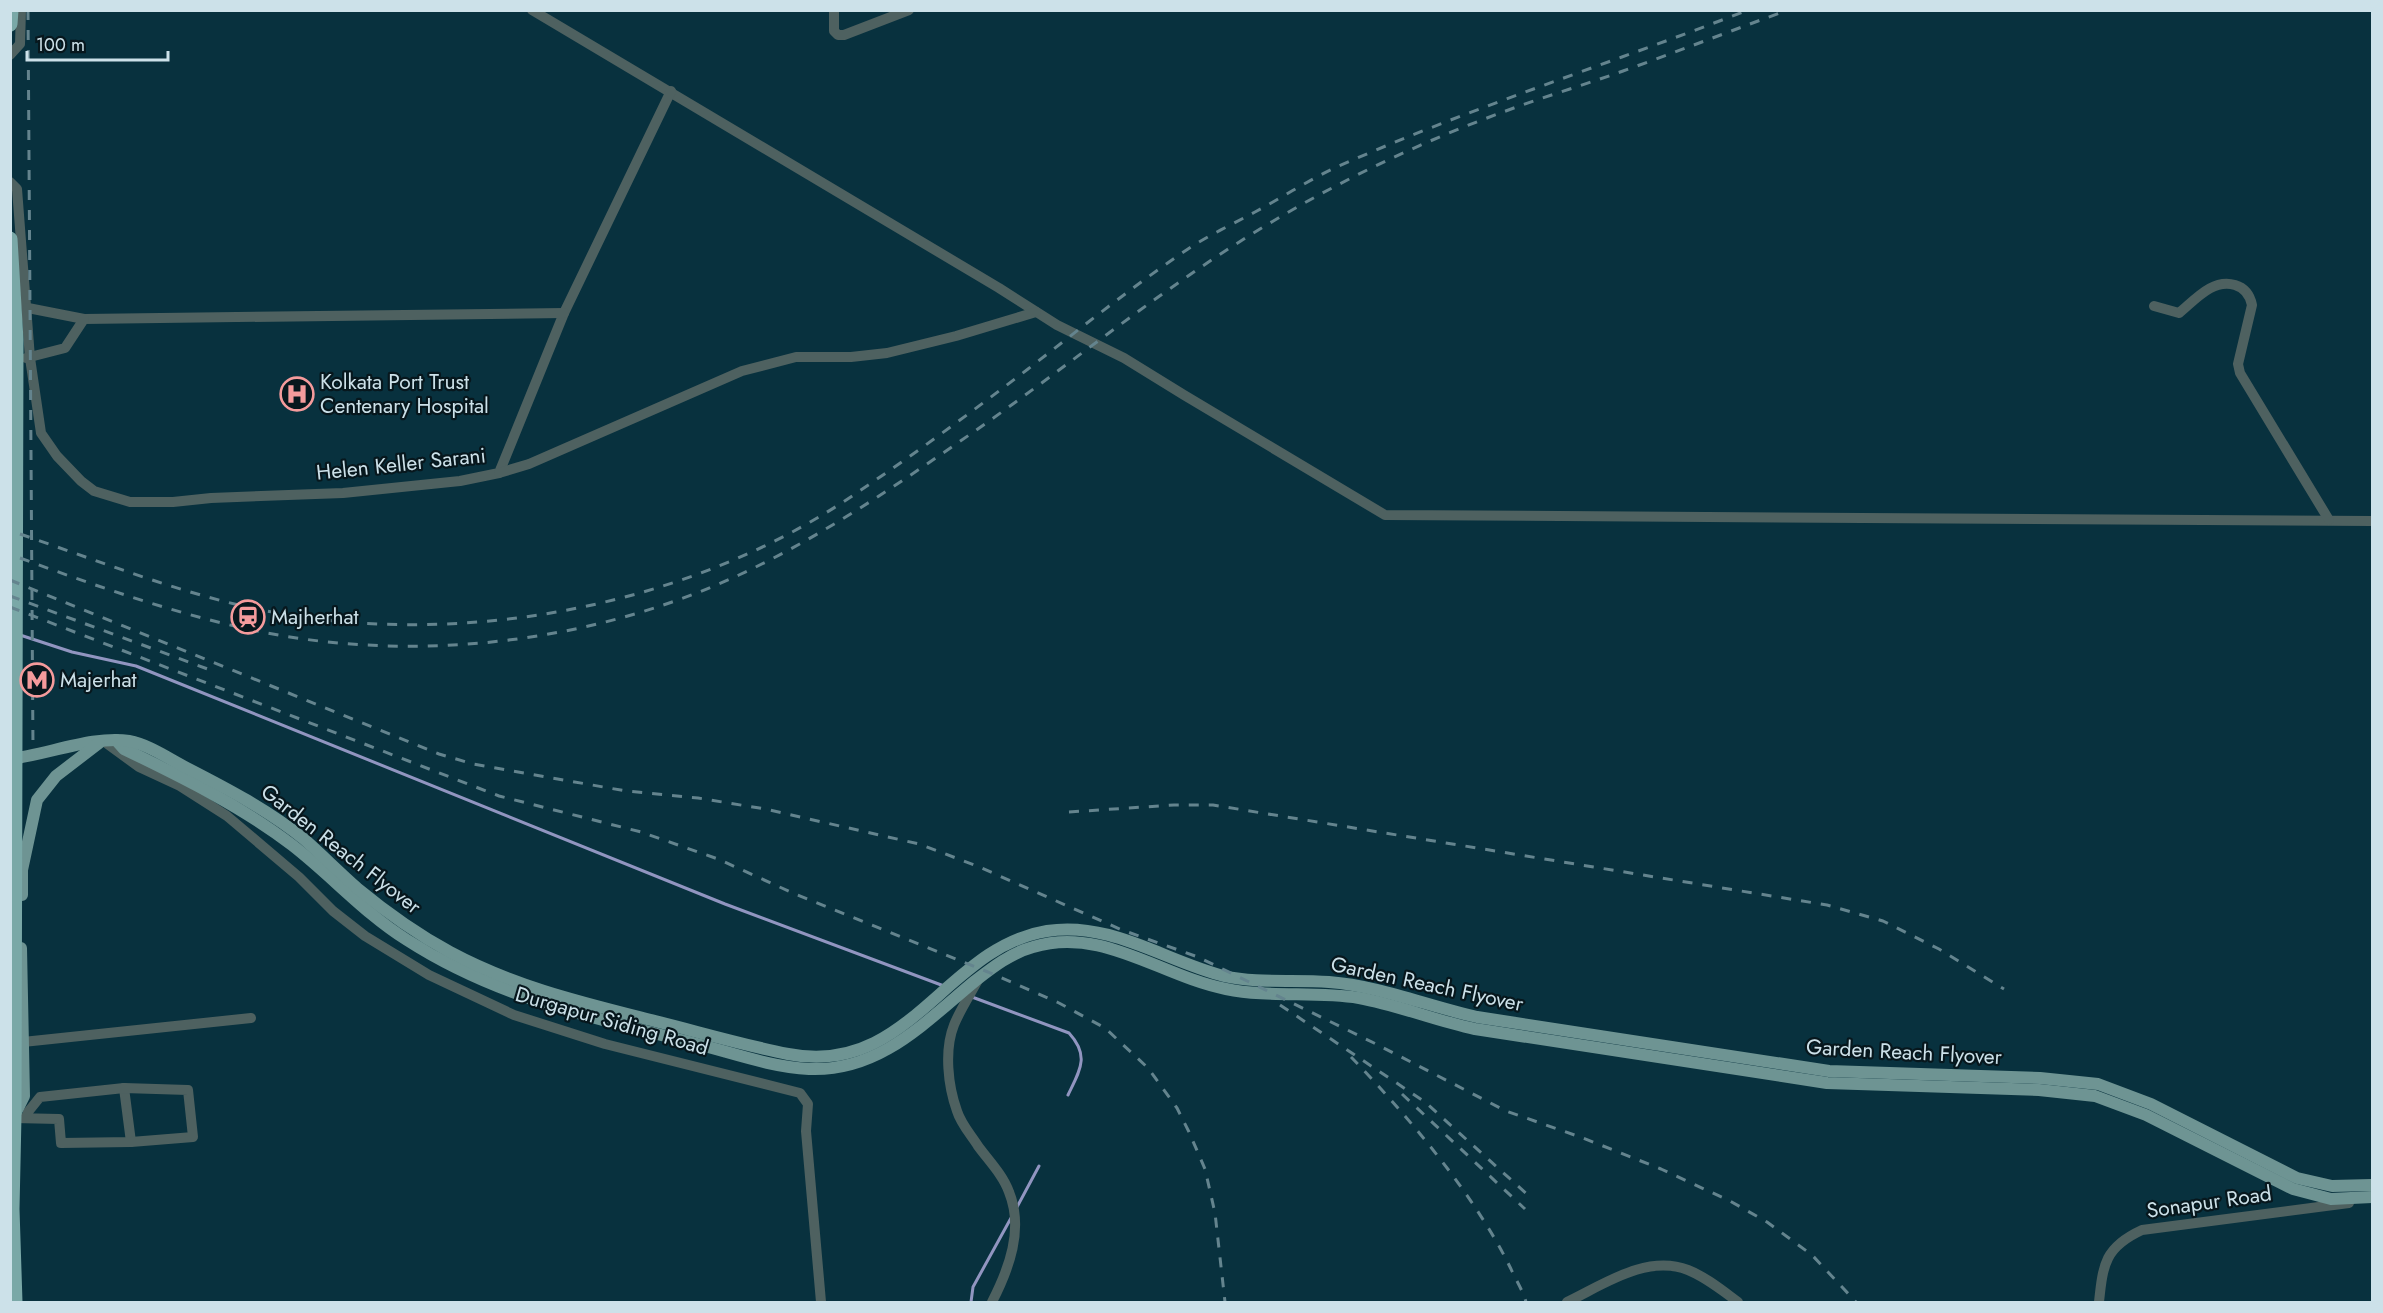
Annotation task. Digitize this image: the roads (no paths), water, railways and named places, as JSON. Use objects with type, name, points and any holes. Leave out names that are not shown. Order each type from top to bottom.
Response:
[{"type":"highway","points":[[10,24],[11,10]]},
{"type":"highway","points":[[10,239],[16,340],[14,1018],[18,1118],[12,1134],[15,1302]]},
{"type":"main road","name":"Garden Reach Flyover","points":[[102,740],[116,740],[124,749],[146,753],[244,797],[303,838],[355,886],[412,929],[487,970],[549,994],[785,1053],[826,1056],[854,1052],[875,1044],[894,1032],[995,951],[1032,934],[1075,929],[1103,933],[1126,940],[1228,977],[1251,980],[1327,982],[1366,987],[1477,1017],[1782,1064],[1862,1073],[2040,1078],[2098,1084],[2151,1104],[2297,1178],[2332,1186],[2373,1185]]},
{"type":"main road","points":[[10,759],[102,740]]},
{"type":"main road","points":[[18,1118],[24,1096],[22,870],[37,800],[56,776],[102,740]]},
{"type":"main road","name":"Garden Reach Flyover","points":[[146,753],[238,808],[295,847],[347,895],[405,939],[443,962],[482,981],[545,1005],[783,1065],[827,1069],[857,1063],[891,1049],[980,977],[1012,955],[1036,946],[1061,942],[1087,942],[1122,951],[1226,989],[1326,994],[1364,999],[1442,1022],[1475,1029],[1780,1076],[1861,1085],[2039,1090],[2095,1096],[2146,1115],[2293,1189],[2331,1199],[2373,1198]]},
{"type":"street","points":[[10,55],[20,44],[21,10]]},
{"type":"street","points":[[834,10],[834,31],[838,35],[844,35],[909,10]]},
{"type":"street","points":[[535,11],[990,282],[1057,325],[1124,357],[1385,515],[2373,521]]},
{"type":"street","name":"Helen Keller Sarani","points":[[10,182],[17,189],[28,308],[30,358],[41,433],[57,456],[94,491],[130,502],[173,502],[211,498],[343,493],[460,481],[499,473],[564,313],[671,91]]},
{"type":"street","points":[[2154,306],[2179,313],[2215,285],[2226,282],[2242,287],[2251,298],[2252,305],[2238,364],[2240,373],[2329,520]]},
{"type":"street","points":[[28,308],[84,319],[564,313]]},
{"type":"street","points":[[499,473],[529,464],[661,408],[720,380],[765,363],[796,357],[851,357],[887,352],[968,333],[1036,312]]},
{"type":"street","points":[[10,355],[30,358],[65,348],[84,319]]},
{"type":"street","name":"Durgapur Siding Road","points":[[102,740],[133,763],[180,786],[226,816],[299,877],[333,911],[365,936],[429,975],[514,1014],[594,1040],[800,1093],[808,1104],[806,1131],[821,1302]]},
{"type":"street","points":[[980,977],[954,1026],[948,1056],[957,1112],[1002,1178],[1011,1201],[1015,1229],[1011,1254],[1003,1281],[992,1302]]},
{"type":"street","points":[[23,1042],[251,1018]]},
{"type":"street","points":[[124,1088],[131,1142]]},
{"type":"street","points":[[124,1088],[188,1090],[193,1137],[131,1142],[61,1143],[59,1119],[18,1118],[28,1112],[40,1097],[124,1088]]},
{"type":"street","name":"Sonapur Road","points":[[2099,1302],[2106,1263],[2112,1248],[2125,1238],[2142,1230],[2373,1198]]},
{"type":"street","points":[[1567,1302],[1632,1270],[1661,1266],[1687,1270],[1738,1302]]},
{"type":"waterway","points":[[20,635],[72,652],[136,666],[725,904],[944,986]]},
{"type":"waterway","points":[[972,997],[1069,1033],[1079,1049],[1081,1063],[1068,1095]]},
{"type":"waterway","points":[[1017,1207],[1039,1166]]},
{"type":"waterway","points":[[971,1302],[973,1287],[1011,1218]]},
{"type":"railway","points":[[28,10],[33,749]]},
{"type":"railway","points":[[20,534],[189,592],[247,607],[324,620],[404,625],[484,622],[564,611],[643,592],[719,566],[791,533],[858,492],[965,416],[1127,292],[1188,249],[1318,177],[1440,124],[1748,10]]},
{"type":"railway","points":[[20,558],[106,589],[193,616],[252,630],[313,640],[375,645],[437,646],[500,641],[562,632],[682,599],[769,560],[887,491],[972,433],[1235,244],[1330,189],[1386,161],[1473,123],[1788,10]]},
{"type":"railway","points":[[10,580],[439,754],[473,764],[626,791],[698,798],[765,809],[919,844],[977,866],[1122,930],[1198,957],[1506,1111],[1661,1169],[1730,1201],[1767,1222],[1812,1255],[1856,1302]]},
{"type":"railway","points":[[10,596],[213,671]]},
{"type":"railway","points":[[10,607],[499,796],[641,832],[718,859],[795,894],[1059,1003],[1105,1028],[1148,1068],[1177,1108],[1189,1132],[1205,1169],[1215,1213],[1225,1302]]},
{"type":"railway","points":[[1069,812],[1174,805],[1213,805],[1827,905],[1883,921],[1939,949],[2004,989]]},
{"type":"railway","points":[[1280,1005],[1425,1102],[1529,1196]]},
{"type":"railway","points":[[1351,1057],[1417,1130],[1460,1185],[1496,1241],[1526,1302]]},
{"type":"railway","points":[[1402,1094],[1525,1209]]},
{"type":"place","name":"Kolkata Port Trust Centenary Hospital","points":[[297,394]]},
{"type":"place","name":"Majherhat","points":[[248,617]]},
{"type":"place","name":"Majerhat","points":[[37,680]]}]
